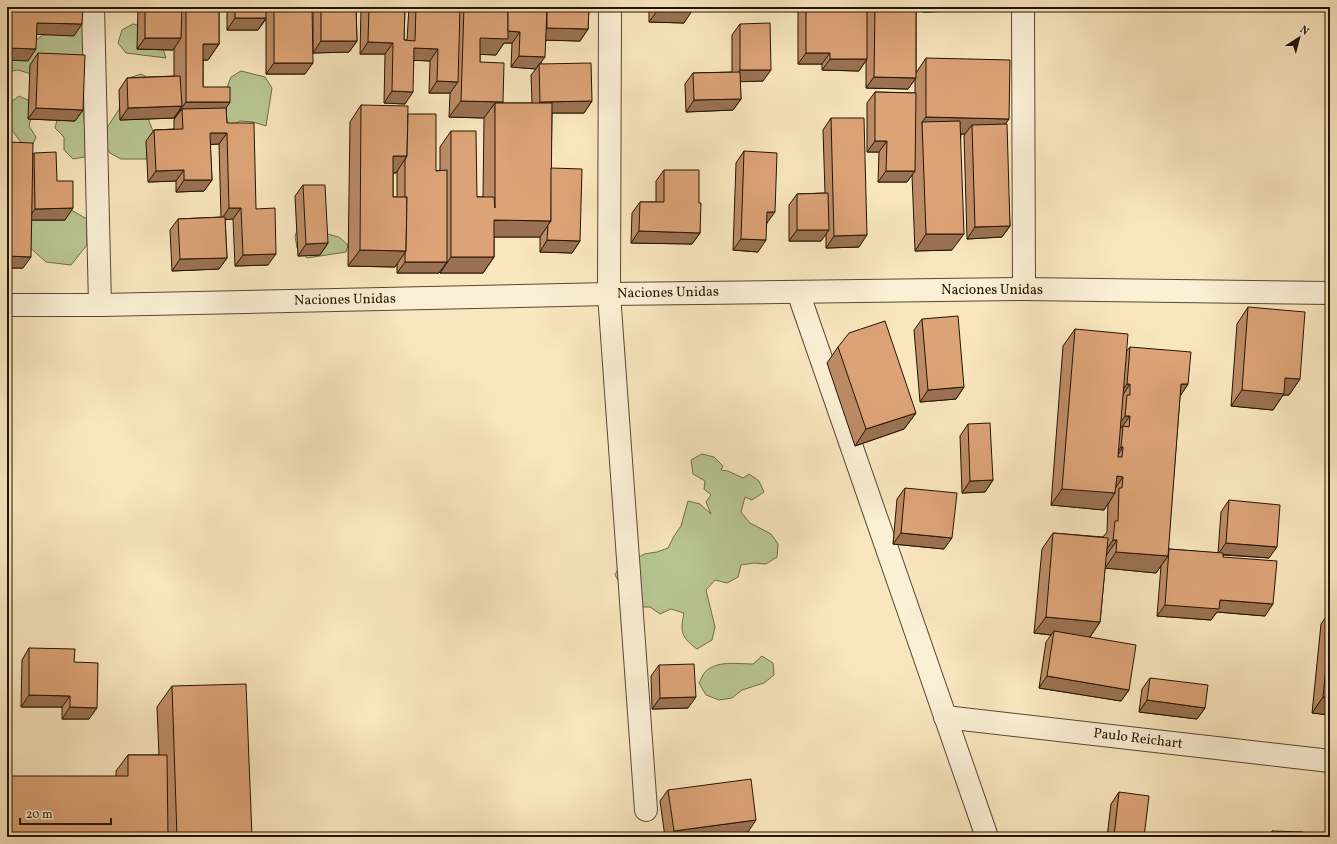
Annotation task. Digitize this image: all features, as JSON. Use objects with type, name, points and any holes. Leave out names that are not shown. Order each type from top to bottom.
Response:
[{"type":"street","points":[[93,7],[100,305]]},
{"type":"street","points":[[610,7],[609,294],[646,810]]},
{"type":"street","points":[[1023,7],[1024,289]]},
{"type":"street","name":"Naciones Unidas","points":[[7,305],[100,305],[609,294],[1024,289],[1330,293]]},
{"type":"street","points":[[798,292],[987,837]]},
{"type":"street","name":"Paulo Reichart","points":[[945,717],[1330,761]]},
{"type":"green space","points":[[82,7],[86,62],[80,87],[87,144],[85,157],[73,159],[64,150],[64,137],[55,128],[58,116],[31,74],[18,70],[7,72],[7,51],[33,42],[43,35],[56,34]]},
{"type":"green space","points":[[133,24],[145,27],[162,46],[166,58],[126,53],[118,43],[122,30]]},
{"type":"green space","points":[[241,71],[265,77],[272,88],[266,126],[253,122],[240,121],[229,128],[223,116],[226,90],[231,77]]},
{"type":"green space","points":[[141,74],[152,80],[144,108],[156,139],[149,159],[121,159],[110,153],[104,142],[106,129],[120,108],[128,92],[129,78]]},
{"type":"green space","points":[[19,96],[30,101],[32,113],[29,126],[36,137],[31,148],[20,141],[12,130],[7,128],[7,105]]},
{"type":"green space","points":[[64,206],[87,219],[87,245],[71,265],[46,262],[27,245],[16,223]]},
{"type":"green space","points":[[300,223],[319,224],[327,234],[339,237],[348,245],[346,252],[307,258],[297,248],[295,236]]},
{"type":"green space","points":[[702,454],[714,457],[723,466],[721,470],[728,471],[743,478],[749,474],[759,481],[764,492],[752,500],[745,497],[741,512],[750,523],[771,534],[778,544],[777,557],[766,564],[754,563],[741,565],[738,577],[727,583],[715,580],[706,590],[715,627],[712,640],[697,649],[683,634],[682,625],[684,613],[671,609],[660,614],[650,607],[636,607],[628,598],[615,575],[621,563],[633,561],[644,554],[657,552],[668,548],[681,526],[688,501],[700,504],[711,514],[706,502],[711,495],[704,489],[705,481],[693,474],[691,460]]},
{"type":"green space","points":[[762,656],[773,663],[774,675],[764,683],[742,690],[732,698],[719,700],[706,695],[699,683],[705,672],[710,668],[721,664],[753,664]]},
{"type":"building","points":[[7,7],[83,7],[82,24],[37,23],[36,49],[7,48]]},
{"type":"building","points":[[145,7],[182,7],[181,38],[145,38]]},
{"type":"building","points":[[186,7],[219,7],[219,44],[203,44],[203,87],[230,87],[230,102],[186,102]]},
{"type":"building","points":[[235,7],[266,7],[266,18],[235,18]]},
{"type":"building","points":[[274,7],[312,7],[313,63],[274,63]]},
{"type":"building","points":[[321,7],[356,7],[357,41],[321,41]]},
{"type":"building","points":[[369,7],[405,7],[404,40],[415,41],[416,7],[460,7],[458,82],[437,81],[438,49],[414,48],[413,92],[392,91],[393,43],[368,42]]},
{"type":"building","points":[[464,7],[508,7],[508,39],[480,38],[480,62],[504,63],[503,102],[461,101]]},
{"type":"building","points":[[508,7],[547,7],[545,57],[519,56],[520,32],[508,31]]},
{"type":"building","points":[[547,7],[589,7],[588,29],[547,28]]},
{"type":"building","points":[[657,7],[692,7],[692,11],[657,11]]},
{"type":"building","points":[[806,7],[867,7],[867,59],[830,59],[830,53],[806,53]]},
{"type":"building","points":[[875,7],[916,7],[916,78],[874,77]]},
{"type":"building","points":[[770,23],[771,70],[740,70],[740,24]]},
{"type":"building","points":[[38,53],[85,55],[83,110],[36,108]]},
{"type":"building","points":[[926,58],[1010,60],[1009,119],[926,117]]},
{"type":"building","points":[[591,63],[592,101],[540,102],[539,64]]},
{"type":"building","points":[[740,72],[741,99],[694,100],[693,73]]},
{"type":"building","points":[[180,76],[182,106],[128,108],[127,78]]},
{"type":"building","points":[[875,92],[916,93],[915,171],[886,171],[887,141],[875,141]]},
{"type":"building","points":[[495,103],[552,103],[551,221],[494,220],[494,257],[451,257],[451,131],[476,131],[477,197],[494,197],[495,208]]},
{"type":"building","points":[[361,105],[408,106],[407,156],[393,156],[393,197],[407,197],[406,251],[360,250]]},
{"type":"building","points":[[226,108],[227,123],[254,123],[256,209],[275,208],[276,254],[243,255],[241,208],[229,208],[227,133],[210,133],[212,180],[184,180],[184,170],[156,171],[154,130],[183,129],[182,109]]},
{"type":"building","points":[[408,114],[436,114],[436,171],[447,170],[447,262],[405,262],[407,197],[405,197],[405,160],[407,156]]},
{"type":"building","points":[[831,118],[864,118],[867,235],[834,236]]},
{"type":"building","points":[[960,121],[964,234],[926,234],[922,122]]},
{"type":"building","points":[[1007,124],[1010,226],[975,227],[972,125]]},
{"type":"building","points":[[7,142],[33,143],[31,257],[7,256]]},
{"type":"building","points":[[744,151],[777,153],[775,212],[767,212],[766,240],[741,239]]},
{"type":"building","points":[[56,152],[57,181],[73,181],[73,208],[35,209],[34,153]]},
{"type":"building","points":[[551,168],[582,169],[580,241],[547,240],[548,225],[551,221]]},
{"type":"building","points":[[664,170],[699,170],[699,203],[701,203],[700,233],[639,231],[640,202],[664,202]]},
{"type":"building","points":[[303,185],[325,185],[328,243],[306,244]]},
{"type":"building","points":[[828,193],[829,230],[797,230],[797,194]]},
{"type":"building","points":[[225,217],[227,258],[180,259],[178,219]]},
{"type":"building","points":[[1248,307],[1305,312],[1300,379],[1285,378],[1284,394],[1242,390]]},
{"type":"building","points":[[958,316],[964,387],[928,390],[922,319]]},
{"type":"building","points":[[885,321],[916,413],[866,429],[838,347],[849,333]]},
{"type":"building","points":[[1075,329],[1128,334],[1118,457],[1122,457],[1123,447],[1121,447],[1123,426],[1129,427],[1130,416],[1125,416],[1127,395],[1130,395],[1130,384],[1127,384],[1130,347],[1191,352],[1188,384],[1181,384],[1168,556],[1116,552],[1117,540],[1113,540],[1115,521],[1118,521],[1119,488],[1122,488],[1123,477],[1117,476],[1115,493],[1062,489]]},
{"type":"building","points":[[990,423],[993,480],[970,481],[968,424]]},
{"type":"building","points":[[905,488],[957,493],[952,538],[901,533]]},
{"type":"building","points":[[1229,500],[1280,505],[1277,547],[1226,543]]},
{"type":"building","points":[[1053,533],[1108,538],[1100,622],[1046,617]]},
{"type":"building","points":[[1169,549],[1223,553],[1223,557],[1277,561],[1273,604],[1220,600],[1219,609],[1165,605]]},
{"type":"building","points":[[1330,628],[1330,697],[1323,697]]},
{"type":"building","points":[[1054,631],[1136,645],[1129,690],[1047,676]]},
{"type":"building","points":[[29,648],[75,649],[74,662],[98,663],[97,708],[70,707],[70,696],[29,695]]},
{"type":"building","points":[[694,664],[696,697],[660,698],[659,665]]},
{"type":"building","points":[[1150,678],[1208,685],[1205,708],[1147,700]]},
{"type":"building","points":[[246,684],[252,837],[177,837],[172,686]]},
{"type":"building","points":[[128,755],[167,755],[168,837],[120,837],[120,835],[92,835],[90,837],[56,837],[56,835],[7,837],[7,776],[128,776]]},
{"type":"building","points":[[751,779],[756,820],[674,831],[668,790]]},
{"type":"building","points":[[1119,792],[1149,796],[1144,837],[1114,836]]},
{"type":"building","points":[[1272,831],[1303,832],[1303,837],[1272,837]]},
{"type":"building","points":[[56,835],[56,837],[30,837],[30,836]]},
{"type":"building","points":[[92,835],[120,835],[120,837],[92,837]]}]
